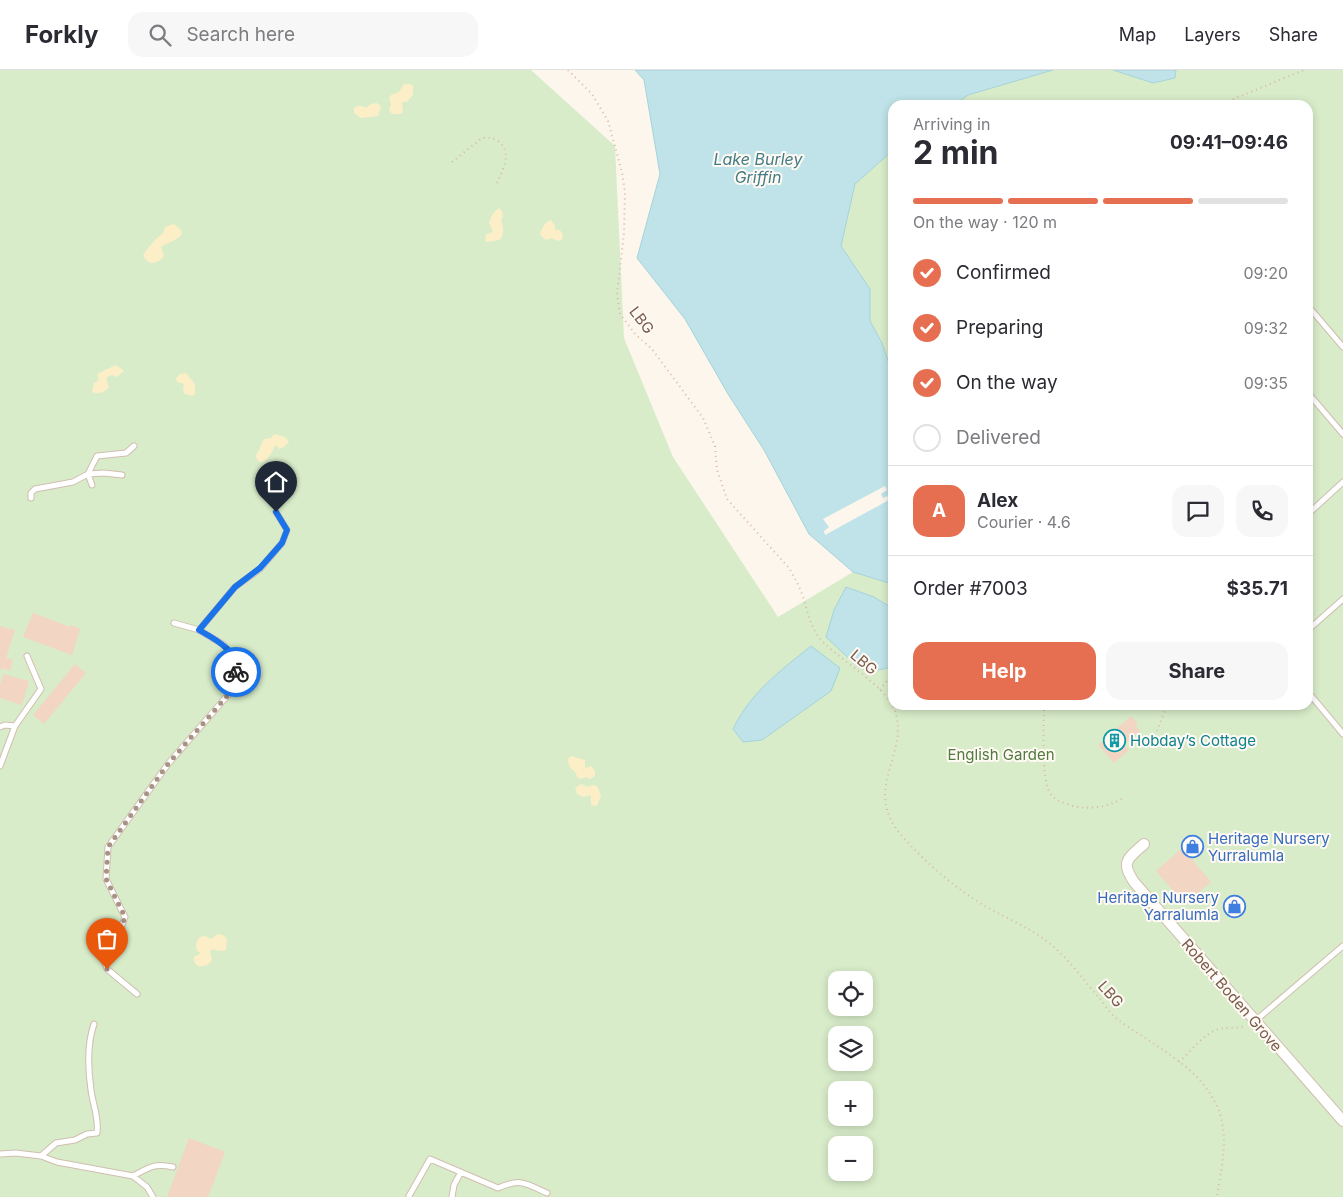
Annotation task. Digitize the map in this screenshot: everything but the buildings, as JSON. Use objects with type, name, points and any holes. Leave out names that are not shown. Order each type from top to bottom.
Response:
[{"type":"street","name":"Robert Boden Grove","points":[[1144,844],[1128,859],[1126,870],[1134,882],[1343,1121]]},
{"type":"lane","points":[[1313,312],[1343,347]]},
{"type":"lane","points":[[1313,400],[1343,434]]},
{"type":"lane","points":[[92,485],[88,474],[97,456],[126,452],[134,446]]},
{"type":"lane","points":[[32,498],[30,493],[35,489],[73,482],[88,474],[122,475]]},
{"type":"lane","points":[[1313,509],[1343,482]]},
{"type":"lane","points":[[199,630],[235,587],[260,568],[282,543],[287,530],[276,512]]},
{"type":"lane","points":[[1313,626],[1343,599]]},
{"type":"lane","points":[[137,994],[107,969],[104,959],[117,939],[125,917],[106,879],[108,847],[168,764],[234,688],[237,663],[224,645],[199,630],[174,623]]},
{"type":"lane","points":[[0,766],[15,726],[41,689],[27,656]]},
{"type":"lane","points":[[1313,698],[1343,734]]},
{"type":"lane","points":[[0,726],[15,726]]},
{"type":"lane","points":[[1255,1021],[1343,946]]},
{"type":"lane","points":[[42,1156],[56,1143],[75,1140],[87,1134],[97,1133],[98,1121],[91,1091],[89,1057],[90,1034],[94,1024]]},
{"type":"lane","points":[[0,1154],[16,1152],[42,1156],[58,1162],[134,1176],[147,1187],[153,1197]]},
{"type":"lane","points":[[409,1196],[430,1159],[498,1188],[512,1182],[522,1182],[547,1193]]},
{"type":"lane","points":[[134,1176],[149,1167],[160,1164],[173,1167]]},
{"type":"lane","points":[[452,1197],[454,1185],[461,1172]]},
{"type":"path","name":"LBG","points":[[568,70],[592,94],[608,121],[622,172],[625,192],[624,233],[617,294],[620,314],[635,334],[652,349],[703,418],[715,446],[717,470],[727,499],[789,568],[803,596],[808,617],[814,631],[824,642],[880,690],[888,700]]},
{"type":"path","points":[[1231,100],[1304,70]]},
{"type":"path","points":[[452,162],[482,138],[494,139],[500,143],[506,155],[506,163],[497,183]]},
{"type":"path","points":[[880,690],[888,679]]},
{"type":"path","name":"LBG","points":[[894,710],[897,718],[898,736],[886,779],[885,792],[889,816],[902,836],[946,879],[985,906],[1036,933],[1057,949],[1114,1016],[1180,1062],[1203,1084],[1212,1096],[1223,1125],[1225,1138],[1217,1197]]},
{"type":"path","points":[[1044,710],[1045,782],[1051,795],[1064,804],[1084,809],[1108,806],[1122,799]]},
{"type":"path","points":[[1157,731],[1165,710]]},
{"type":"path","points":[[1180,1062],[1211,1032],[1221,1029],[1240,1028],[1255,1021]]},
{"type":"green space","name":"English Garden","points":[[0,70],[531,70],[615,146],[624,338],[673,457],[778,617],[853,572],[888,583],[888,710],[1313,710],[1313,100],[962,100],[968,95],[1053,70],[1113,70],[1153,83],[1175,78],[1176,70],[1343,70],[1343,1197],[0,1197]]},
{"type":"green space","points":[[888,155],[888,360],[882,343],[870,321],[870,289],[841,246],[855,184]]},
{"type":"sand","points":[[404,84],[413,86],[413,95],[407,102],[402,102],[403,112],[392,114],[389,110],[391,105],[389,98],[391,95],[399,92]]},
{"type":"sand","points":[[377,103],[381,107],[378,116],[361,118],[354,113],[354,108],[357,106],[366,108],[371,104]]},
{"type":"sand","points":[[499,208],[503,216],[501,220],[503,234],[499,240],[486,242],[486,234],[493,231],[489,223],[490,219]]},
{"type":"sand","points":[[551,220],[555,230],[560,230],[563,235],[562,240],[559,241],[551,238],[546,240],[540,235],[541,230]]},
{"type":"sand","points":[[174,224],[181,230],[182,234],[161,247],[164,256],[160,260],[154,263],[147,261],[143,256],[147,250],[164,232],[167,226]]},
{"type":"sand","points":[[116,365],[124,371],[117,377],[111,375],[106,378],[109,387],[106,390],[99,393],[92,392],[94,383],[99,380],[97,375]]},
{"type":"sand","points":[[186,373],[195,384],[195,394],[193,396],[185,394],[183,390],[184,384],[177,382],[176,378],[180,374]]},
{"type":"sand","points":[[274,434],[285,437],[289,442],[279,449],[277,445],[275,446],[263,462],[259,462],[255,456],[264,439],[271,438]]},
{"type":"sand","points":[[571,756],[585,760],[585,768],[591,766],[595,771],[595,776],[590,779],[577,777],[576,773],[570,768],[568,759]]},
{"type":"sand","points":[[581,784],[587,787],[597,786],[601,795],[597,806],[591,805],[591,795],[583,797],[577,794],[575,788]]},
{"type":"sand","points":[[218,934],[223,935],[227,939],[226,950],[218,951],[213,949],[210,951],[212,960],[210,963],[204,966],[197,965],[194,957],[201,953],[197,951],[196,947],[200,937],[206,936],[211,939]]},
{"type":"water","name":"Lake Burley Griffin","points":[[635,70],[1053,70],[968,95],[962,100],[888,100],[888,155],[855,184],[841,246],[870,289],[870,321],[882,343],[888,360],[888,583],[853,572],[809,534],[764,450],[728,394],[685,319],[637,258],[660,174],[644,80]]},
{"type":"water","points":[[1113,70],[1176,70],[1175,78],[1153,83]]},
{"type":"water","points":[[846,587],[874,597],[888,606],[888,668],[870,672],[857,666],[826,637],[834,610]]},
{"type":"water","points":[[811,646],[840,668],[831,691],[762,740],[743,742],[733,729],[748,704],[767,683]]},
{"type":"pier","points":[[885,486],[887,490],[881,494],[883,498],[887,496],[888,501],[825,535],[824,531],[829,527],[823,519]]},
{"type":"way so far","points":[[107,969],[104,959],[117,939],[125,917],[106,879],[108,847],[168,764],[234,688],[236,672]]},
{"type":"place","name":"Hobday’s Cottage","points":[[1114,740]]},
{"type":"place","name":"Heritage Nursery Yurralumla","points":[[1192,847]]},
{"type":"place","name":"Heritage Nursery Yarralumla","points":[[1235,906]]},
{"type":"route","points":[[236,672],[237,663],[224,645],[199,630],[235,587],[260,568],[282,543],[287,530],[276,512]]}]
